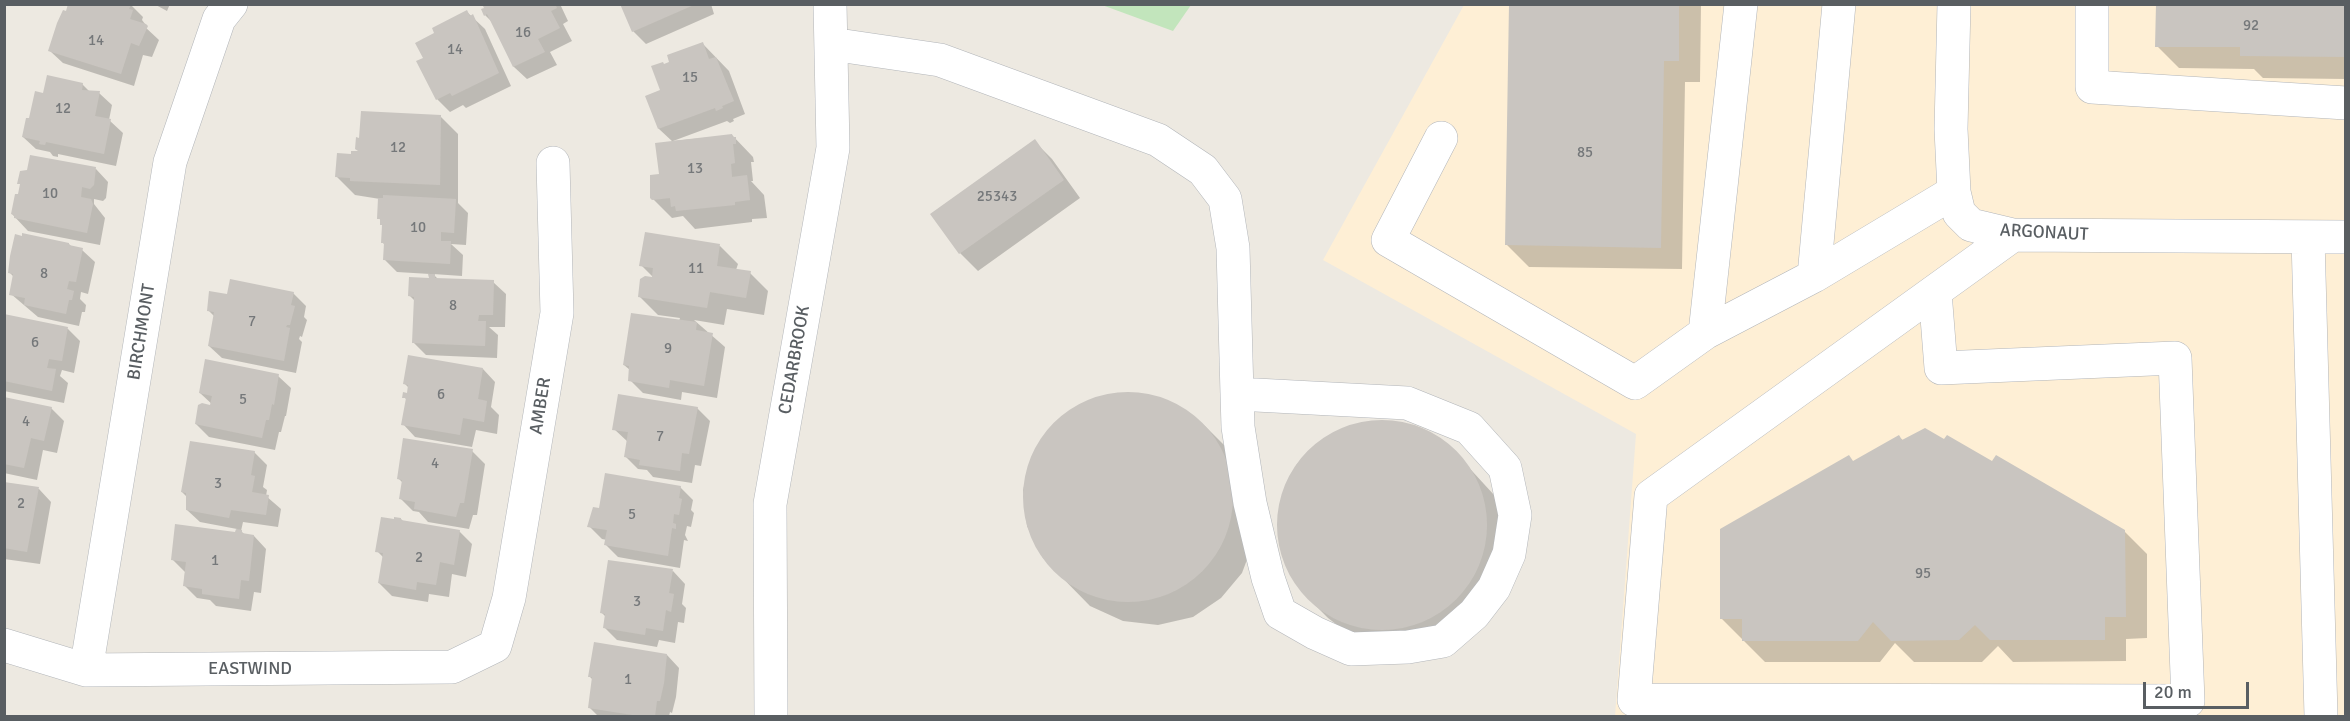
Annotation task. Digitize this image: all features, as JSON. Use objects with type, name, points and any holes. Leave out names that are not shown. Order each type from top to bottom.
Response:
[{"type":"street","name":"BIRCHMONT","points":[[86,670],[170,162],[219,19],[231,4]]},
{"type":"street","name":"CEDARBROOK","points":[[771,717],[770,504],[833,148],[831,4]]},
{"type":"street","points":[[1705,333],[1741,4]]},
{"type":"street","points":[[1814,276],[1839,4]]},
{"type":"street","name":"ARGONAUT","points":[[1954,4],[1951,129],[1954,192],[1959,213],[1971,225],[2013,235],[2346,237]]},
{"type":"street","points":[[2092,4],[2092,87],[2346,103]]},
{"type":"street","points":[[831,44],[940,60],[1158,140],[1203,170],[1225,199],[1233,248],[1237,394],[1238,427],[1250,503],[1268,578],[1280,613],[1315,633],[1352,649],[1408,647],[1443,641],[1474,614],[1494,588],[1509,554],[1515,515],[1505,468],[1469,428],[1407,403],[1237,394]]},
{"type":"street","points":[[1441,138],[1388,240],[1635,383],[1705,333],[1814,276],[1954,192]]},
{"type":"street","name":"AMBER","points":[[495,646],[509,598],[557,313],[553,163]]},
{"type":"street","points":[[1935,292],[1941,368],[2175,358],[2188,701],[1635,700],[1651,496],[2013,235]]},
{"type":"street","points":[[2308,238],[2321,717]]},
{"type":"street","name":"EASTWIND","points":[[4,645],[86,670],[453,667],[495,646]]},
{"type":"shaded area","points":[[1464,5],[2345,5],[2345,716],[1615,716],[1636,434],[1323,260]]},
{"type":"green space","points":[[1191,4],[1173,31],[1102,5]]},
{"type":"building","points":[[68,4],[131,4],[129,9],[133,10],[130,19],[148,26],[139,46],[131,43],[121,74],[48,51],[57,23]]},
{"type":"building","points":[[482,4],[555,4],[557,8],[551,11],[560,28],[538,39],[545,52],[513,67],[487,14],[484,16],[481,9],[484,8]]},
{"type":"building","points":[[620,4],[696,4],[632,32]]},
{"type":"building","points":[[1509,4],[1679,4],[1679,61],[1664,61],[1661,248],[1505,245]]},
{"type":"building","points":[[2156,4],[2346,4],[2346,57],[2240,56],[2240,47],[2155,47]]},
{"type":"building","points":[[467,10],[470,16],[473,14],[499,73],[452,96],[450,93],[436,100],[416,61],[423,58],[415,43],[434,33],[432,28]]},
{"type":"building","points":[[703,42],[709,59],[716,57],[734,101],[716,111],[715,108],[658,129],[645,96],[660,90],[651,66],[669,62],[667,55]]},
{"type":"building","points":[[47,75],[83,83],[82,90],[100,91],[95,116],[111,119],[104,154],[46,142],[45,145],[39,144],[40,141],[22,137],[35,91],[43,93]]},
{"type":"building","points":[[361,111],[441,115],[440,185],[350,181],[350,178],[335,177],[337,153],[351,154],[351,151],[358,151],[355,149],[356,137],[359,138]]},
{"type":"building","points":[[732,134],[736,137],[736,144],[733,144],[735,163],[731,164],[732,177],[747,175],[750,200],[735,202],[735,205],[676,211],[675,206],[671,207],[670,198],[652,200],[650,198],[650,175],[659,174],[655,143]]},
{"type":"building","points":[[1035,139],[1064,180],[959,254],[930,214]]},
{"type":"building","points":[[30,155],[96,167],[94,185],[90,189],[82,187],[81,197],[91,199],[93,204],[87,233],[14,218],[11,214],[15,194],[18,194],[20,184],[17,184],[20,171],[27,170]]},
{"type":"building","points":[[383,195],[456,199],[454,233],[441,232],[441,241],[451,241],[450,264],[383,260],[382,225],[380,225],[380,219],[377,219],[378,198],[383,198]]},
{"type":"building","points":[[645,232],[720,244],[717,266],[751,271],[746,298],[710,292],[707,308],[638,297],[640,279],[645,276],[652,277],[653,268],[639,266]]},
{"type":"building","points":[[22,233],[83,248],[76,282],[69,281],[67,289],[74,291],[66,314],[24,305],[25,298],[9,295],[13,274],[8,273],[10,256],[15,234],[22,236]]},
{"type":"building","points":[[428,274],[435,274],[435,278],[494,280],[493,315],[479,315],[478,321],[486,321],[485,346],[412,343],[414,297],[408,296],[409,277],[429,278]]},
{"type":"building","points":[[230,279],[294,292],[291,305],[295,306],[290,325],[286,327],[290,328],[284,361],[208,346],[214,312],[207,311],[209,291],[227,294]]},
{"type":"building","points":[[631,313],[697,322],[696,330],[713,333],[704,386],[670,380],[669,388],[628,381],[629,366],[623,365]]},
{"type":"building","points":[[4,314],[68,327],[62,361],[49,359],[47,368],[56,369],[52,391],[4,381]]},
{"type":"building","points":[[408,355],[483,368],[478,399],[487,401],[484,422],[463,418],[460,435],[401,425],[406,398],[402,398],[403,392],[407,393],[408,385],[403,384]]},
{"type":"building","points":[[205,359],[279,374],[274,405],[272,404],[269,420],[266,420],[262,438],[195,424],[198,405],[202,403],[210,405],[212,396],[199,393]]},
{"type":"building","points":[[1118,392],[1138,392],[1159,396],[1178,404],[1203,422],[1216,438],[1229,466],[1233,497],[1229,528],[1216,556],[1203,572],[1187,585],[1159,598],[1138,602],[1118,602],[1097,598],[1078,590],[1061,579],[1046,564],[1027,528],[1023,507],[1023,487],[1027,466],[1035,447],[1046,430],[1061,415],[1097,396]]},
{"type":"building","points":[[618,394],[698,407],[689,454],[682,453],[680,471],[639,465],[640,460],[624,457],[628,432],[612,430]]},
{"type":"building","points":[[4,397],[52,407],[44,441],[31,438],[24,468],[4,464]]},
{"type":"building","points":[[1382,420],[1402,422],[1422,428],[1440,438],[1456,451],[1469,467],[1479,485],[1485,505],[1487,525],[1485,545],[1479,565],[1469,583],[1456,599],[1440,612],[1422,622],[1402,628],[1382,630],[1362,628],[1342,622],[1324,612],[1308,599],[1295,583],[1285,565],[1279,545],[1277,525],[1279,505],[1285,485],[1295,467],[1308,451],[1324,438],[1342,428],[1362,422]]},
{"type":"building","points":[[1925,428],[1944,439],[1947,435],[1992,461],[1996,455],[2125,530],[2126,617],[2105,617],[2105,640],[1990,640],[1975,625],[1959,640],[1891,641],[1873,622],[1858,641],[1742,641],[1742,619],[1720,619],[1720,529],[1849,455],[1853,461],[1899,435],[1902,440]]},
{"type":"building","points":[[403,438],[473,449],[464,503],[460,503],[456,517],[414,509],[415,502],[399,499],[402,480],[397,479]]},
{"type":"building","points":[[190,441],[255,451],[251,475],[255,476],[252,492],[269,495],[266,515],[231,510],[229,518],[186,510],[186,493],[181,492]]},
{"type":"building","points":[[605,473],[681,486],[679,498],[682,499],[679,515],[674,514],[673,523],[676,524],[676,529],[672,528],[668,556],[604,545],[607,530],[587,527],[593,507],[599,508]]},
{"type":"building","points":[[4,482],[39,487],[27,552],[4,548]]},
{"type":"building","points":[[381,517],[401,518],[401,520],[460,530],[454,565],[440,562],[436,585],[417,582],[416,590],[378,583],[383,553],[375,552]]},
{"type":"building","points":[[175,524],[235,532],[236,529],[242,530],[242,533],[254,535],[249,581],[241,580],[239,599],[202,594],[202,589],[183,586],[186,562],[171,560]]},
{"type":"building","points":[[608,560],[673,569],[669,593],[674,594],[671,612],[666,610],[663,631],[646,628],[645,635],[603,628],[605,614],[600,613]]},
{"type":"building","points":[[594,642],[667,654],[664,683],[660,701],[657,701],[655,716],[639,716],[588,708],[592,677],[588,677]]}]
